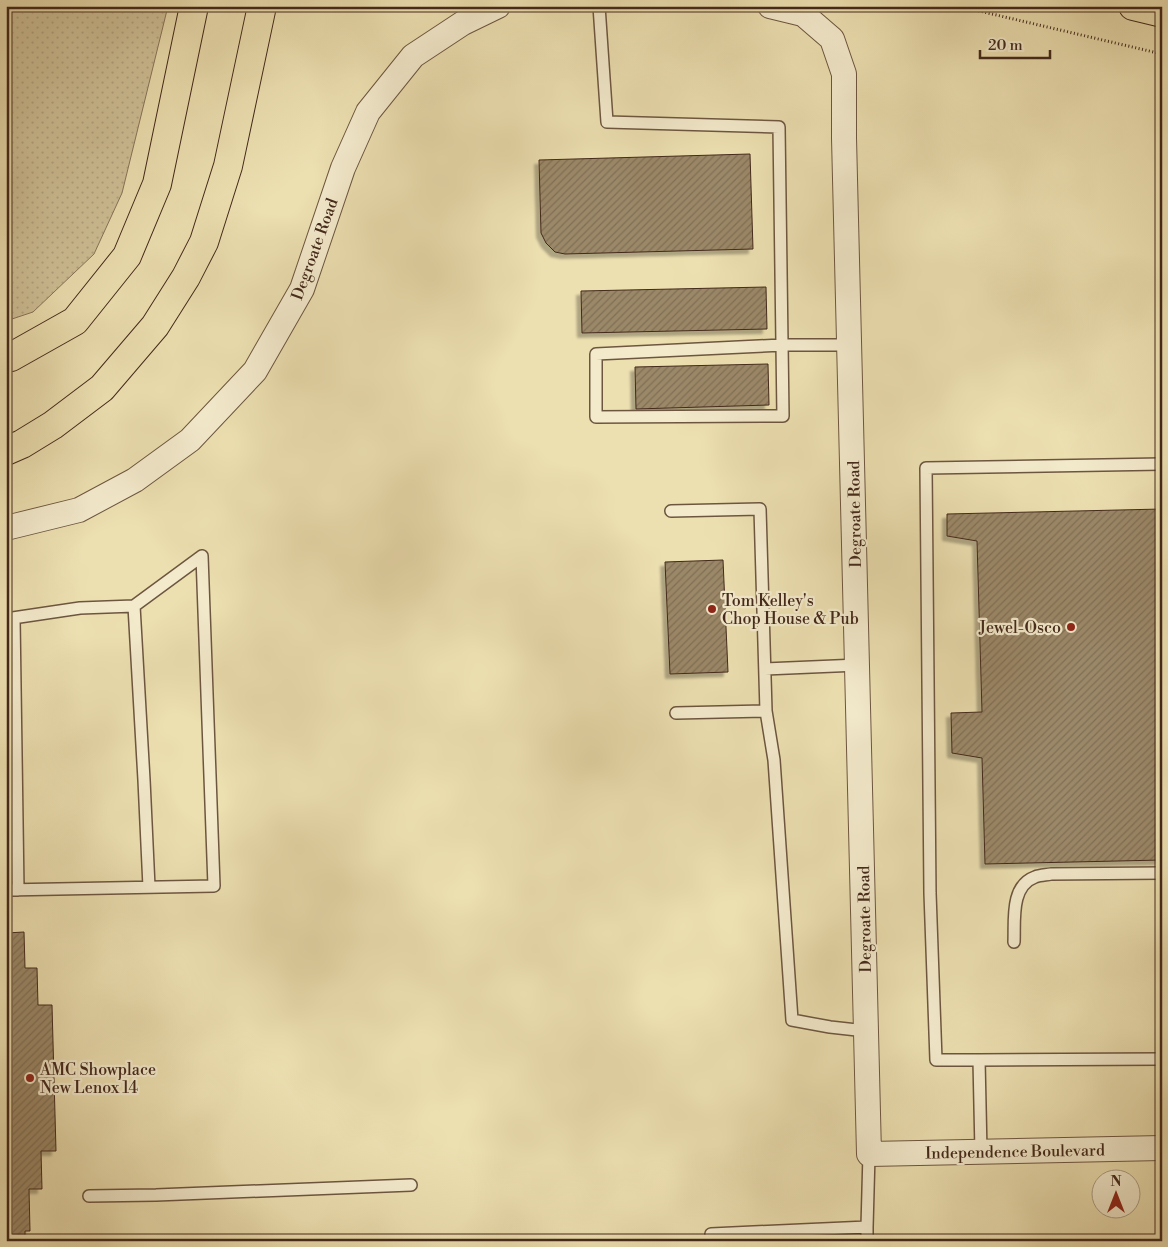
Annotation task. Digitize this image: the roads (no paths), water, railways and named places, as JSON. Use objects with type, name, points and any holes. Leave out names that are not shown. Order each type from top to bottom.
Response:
[{"type":"main road","points":[[6,358],[75,321],[127,256],[157,184],[194,6]]},
{"type":"main road","points":[[6,451],[22,444],[53,425],[102,388],[155,326],[186,277],[204,242],[228,166],[262,6]]},
{"type":"main road","points":[[1133,6],[1162,12]]},
{"type":"street","name":"Degroate Road","points":[[6,528],[79,510],[135,480],[190,440],[255,371],[302,289],[343,168],[368,112],[413,56],[463,23],[498,6]]},
{"type":"street","name":"Degroate Road","points":[[770,6],[804,14],[832,39],[844,74],[869,1154]]},
{"type":"street","name":"Independence Boulevard","points":[[869,1154],[1162,1148]]},
{"type":"lane","points":[[599,6],[607,122],[779,127],[782,345],[783,416],[596,417],[596,354],[782,345],[850,345]]},
{"type":"lane","points":[[1162,464],[926,468],[930,893],[936,1060],[1162,1059]]},
{"type":"lane","points":[[671,511],[760,509],[766,710],[774,760],[792,1020],[866,1031]]},
{"type":"lane","points":[[202,556],[214,886],[12,890],[10,619],[80,608],[134,606],[202,556]]},
{"type":"lane","points":[[134,606],[149,887]]},
{"type":"lane","points":[[765,669],[858,665]]},
{"type":"lane","points":[[676,713],[766,710]]},
{"type":"lane","points":[[1014,942],[1017,897],[1023,885],[1034,877],[1051,874],[1162,873]]},
{"type":"lane","points":[[979,1060],[981,1152]]},
{"type":"lane","points":[[867,1241],[869,1154]]},
{"type":"lane","points":[[89,1196],[411,1184]]},
{"type":"lane","points":[[712,1234],[867,1227]]},
{"type":"place","name":"Tom Kelley's Chop House & Pub","points":[[712,609]]},
{"type":"place","name":"Jewel-Osco","points":[[1071,627]]},
{"type":"place","name":"AMC Showplace New Lenox 14","points":[[30,1078]]}]
